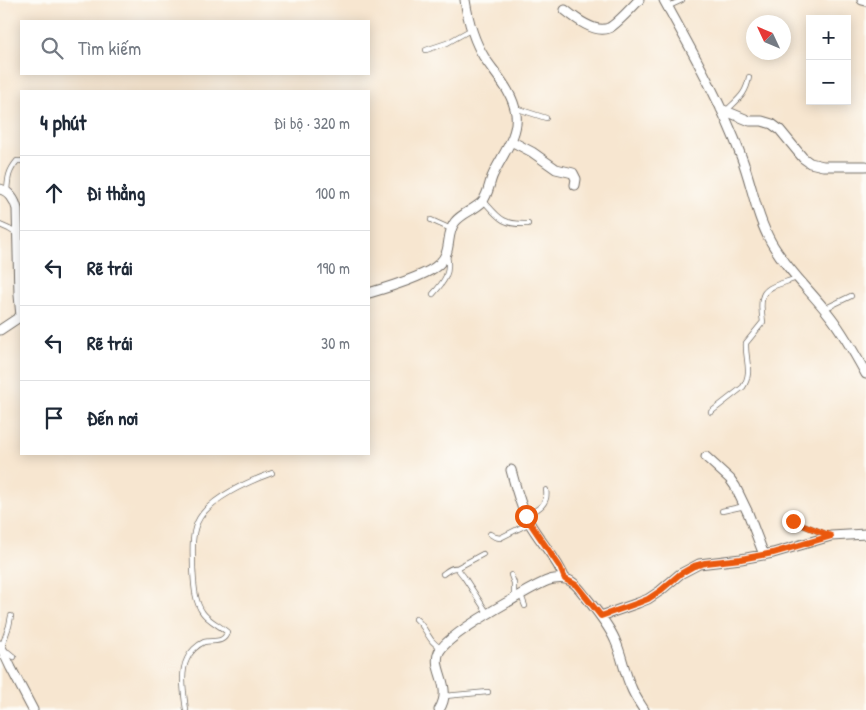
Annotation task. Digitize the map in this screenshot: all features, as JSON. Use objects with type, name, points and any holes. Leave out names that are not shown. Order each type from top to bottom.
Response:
[{"type":"street","points":[[370,293],[388,288],[438,265],[446,255],[454,223],[462,214],[483,200],[510,141],[516,123],[516,113],[508,93],[482,53],[472,29],[465,0]]},
{"type":"street","points":[[565,10],[584,24],[600,29],[614,24],[639,0]]},
{"type":"street","points":[[862,0],[866,1]]},
{"type":"street","points":[[666,3],[723,110],[742,157],[766,232],[779,255],[839,328],[866,373]]},
{"type":"street","points":[[723,110],[750,121],[762,121],[772,124],[780,130],[803,158],[810,163],[823,166],[866,166]]},
{"type":"street","points":[[510,141],[532,152],[556,169],[573,173],[576,179],[575,185]]},
{"type":"street","points":[[3,190],[16,204],[20,306]]},
{"type":"street","points":[[0,330],[20,317]]},
{"type":"street","points":[[706,457],[730,479],[745,506],[764,555]]},
{"type":"street","points":[[511,470],[518,497],[528,520],[560,567],[565,579]]},
{"type":"street","points":[[601,616],[648,599],[680,574],[694,566],[764,555],[831,536],[866,534]]},
{"type":"street","points":[[439,710],[445,696],[437,660],[438,653],[446,642],[488,614],[546,581],[553,579],[565,579],[576,585],[601,616],[615,638],[630,686],[642,709]]},
{"type":"street","points":[[1,648],[33,710]]},
{"type":"lane","points":[[666,3],[682,0]]},
{"type":"lane","points":[[426,50],[447,43],[472,29]]},
{"type":"lane","points":[[723,110],[745,92],[749,77]]},
{"type":"lane","points":[[514,108],[546,118]]},
{"type":"lane","points":[[3,190],[11,168],[17,161],[20,161]]},
{"type":"lane","points":[[483,200],[499,218],[507,223],[528,224]]},
{"type":"lane","points":[[431,220],[451,230]]},
{"type":"lane","points":[[0,225],[17,234]]},
{"type":"lane","points":[[433,294],[445,278],[448,270],[446,255]]},
{"type":"lane","points":[[711,412],[743,388],[746,382],[749,374],[746,343],[763,322],[761,298],[764,292],[797,278]]},
{"type":"lane","points":[[824,309],[851,296]]},
{"type":"lane","points":[[186,710],[183,680],[187,658],[204,642],[222,640],[227,632],[213,623],[202,612],[196,597],[193,540],[197,522],[202,514],[226,494],[252,480],[272,473]]},
{"type":"lane","points":[[490,534],[500,538],[528,520],[544,504],[547,496],[546,490]]},
{"type":"lane","points":[[722,511],[745,506]]},
{"type":"lane","points":[[793,521],[831,536]]},
{"type":"lane","points":[[443,574],[449,569],[457,568],[483,554]]},
{"type":"lane","points":[[457,568],[488,614]]},
{"type":"lane","points":[[511,575],[517,597],[525,606]]},
{"type":"lane","points":[[11,616],[1,648],[14,657]]},
{"type":"lane","points":[[416,619],[421,623],[435,645],[441,648]]},
{"type":"lane","points":[[445,696],[488,692]]},
{"type":"route","points":[[526,516],[560,567],[565,579],[576,585],[601,616],[648,599],[680,574],[694,566],[773,553],[831,536],[793,521]]}]
